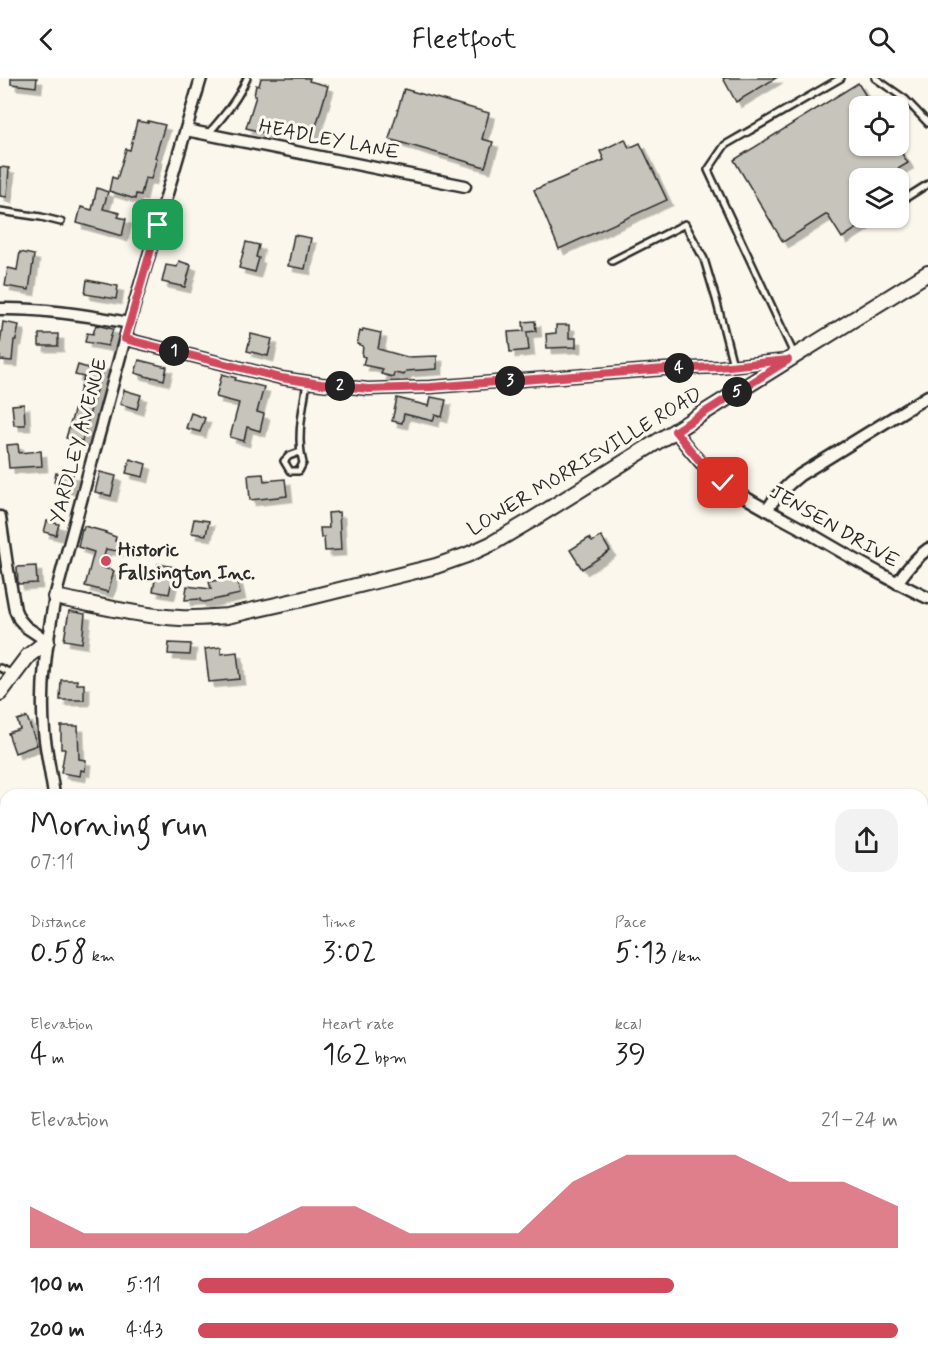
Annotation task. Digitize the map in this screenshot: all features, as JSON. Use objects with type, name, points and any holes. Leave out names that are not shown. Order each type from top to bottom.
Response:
[{"type":"street","name":"YARDLEY AVENUE","points":[[53,789],[44,731],[44,683],[47,641],[55,597],[129,323],[201,78]]},
{"type":"street","name":"HEADLEY LANE","points":[[186,130],[465,186]]},
{"type":"street","name":"LOWER MORRISVILLE ROAD","points":[[55,597],[140,615],[179,618],[227,616],[417,571],[467,555],[491,544],[928,273]]},
{"type":"street","points":[[0,309],[60,313],[129,323]]},
{"type":"street","points":[[125,339],[281,378],[368,389],[431,387],[733,365],[791,358]]},
{"type":"street","points":[[767,510],[788,484],[800,475],[928,396]]},
{"type":"street","name":"JENSEN DRIVE","points":[[675,431],[695,456],[723,483],[897,583],[928,598]]},
{"type":"street","points":[[0,517],[15,610],[26,627],[47,641],[28,656],[0,693]]},
{"type":"street","points":[[897,583],[906,569],[928,549]]},
{"type":"lane","points":[[208,134],[229,109],[247,78]]},
{"type":"lane","points":[[791,358],[708,170],[725,145],[841,78]]},
{"type":"lane","points":[[875,78],[905,99],[928,123]]},
{"type":"lane","points":[[909,196],[928,184]]},
{"type":"lane","points":[[0,211],[61,222]]},
{"type":"lane","points":[[612,261],[686,224],[704,259],[733,365]]},
{"type":"lane","points":[[300,452],[299,441],[307,382]]},
{"type":"lane","points":[[0,668],[15,674]]},
{"type":"building","points":[[11,78],[37,78],[36,87],[11,84]]},
{"type":"building","points":[[261,78],[310,78],[309,81],[328,86],[314,133],[270,120],[266,133],[246,128],[256,96],[254,96],[256,85],[259,86]]},
{"type":"building","points":[[723,78],[776,78],[736,102]]},
{"type":"building","points":[[858,83],[866,96],[849,96],[849,156],[903,156],[908,163],[900,168],[849,168],[849,228],[858,228],[842,238],[827,214],[783,242],[734,160]]},
{"type":"building","points":[[404,89],[489,113],[482,139],[493,142],[485,167],[389,139]]},
{"type":"building","points":[[137,121],[165,125],[151,179],[145,178],[141,195],[136,194],[135,199],[109,191],[112,177],[117,179],[126,149],[130,150]]},
{"type":"building","points":[[625,139],[629,148],[640,143],[667,200],[559,249],[534,190],[604,160],[600,151]]},
{"type":"building","points":[[0,167],[9,168],[7,197],[0,196]]},
{"type":"building","points":[[97,188],[108,192],[103,209],[120,213],[118,217],[126,219],[122,236],[77,223],[81,207],[92,210]]},
{"type":"building","points":[[294,235],[311,238],[305,269],[288,266]]},
{"type":"building","points":[[246,242],[259,245],[256,257],[259,258],[255,272],[239,268]]},
{"type":"building","points":[[20,252],[34,255],[29,290],[5,286],[8,268],[17,270]]},
{"type":"building","points":[[179,261],[191,265],[185,287],[162,282],[166,265],[177,267]]},
{"type":"building","points":[[87,280],[118,286],[116,299],[85,294]]},
{"type":"building","points":[[535,321],[536,331],[527,332],[529,350],[510,352],[508,332],[524,331],[523,322]]},
{"type":"building","points":[[3,322],[19,325],[16,340],[14,340],[12,361],[0,360]]},
{"type":"building","points":[[96,325],[113,329],[108,346],[85,342],[87,333],[93,334]]},
{"type":"building","points":[[556,325],[569,325],[569,338],[576,338],[576,347],[547,348],[546,334],[556,333]]},
{"type":"building","points":[[363,329],[381,333],[378,349],[407,357],[437,356],[437,369],[406,371],[404,375],[394,373],[393,377],[381,374],[383,369],[363,365],[365,357],[362,356],[363,346],[357,344],[360,331],[362,332]]},
{"type":"building","points":[[39,334],[58,334],[58,346],[39,346]]},
{"type":"building","points":[[251,334],[272,339],[268,356],[247,351]]},
{"type":"building","points":[[139,360],[167,367],[164,380],[135,373]]},
{"type":"building","points":[[92,363],[103,365],[82,441],[66,438],[84,377],[75,375],[78,365],[91,369]]},
{"type":"building","points":[[222,374],[236,378],[235,380],[264,387],[257,412],[264,414],[260,431],[247,427],[244,441],[230,437],[239,403],[216,397]]},
{"type":"building","points":[[124,390],[141,395],[137,409],[120,404]]},
{"type":"building","points":[[431,397],[446,400],[442,417],[435,415],[433,421],[404,414],[402,423],[392,421],[397,398],[429,406]]},
{"type":"building","points":[[24,404],[25,425],[14,425],[12,405]]},
{"type":"building","points":[[191,413],[205,418],[200,432],[186,428]]},
{"type":"building","points":[[18,444],[19,453],[41,451],[42,466],[9,468],[7,445]]},
{"type":"building","points":[[130,459],[146,464],[143,477],[126,473]]},
{"type":"building","points":[[64,472],[73,474],[69,489],[56,486],[54,482],[56,473],[63,475]]},
{"type":"building","points":[[100,472],[116,476],[111,496],[95,492]]},
{"type":"building","points":[[263,474],[264,481],[285,479],[287,496],[250,500],[248,475]]},
{"type":"building","points":[[339,512],[341,550],[325,551],[324,537],[321,538],[320,528],[329,528],[328,513]]},
{"type":"building","points":[[194,519],[209,521],[206,535],[191,533]]},
{"type":"building","points":[[47,521],[59,524],[56,535],[44,532]]},
{"type":"building","points":[[84,526],[106,532],[116,537],[115,541],[119,543],[117,551],[106,549],[101,567],[114,571],[108,592],[85,586],[94,552],[78,547]]},
{"type":"building","points":[[601,536],[610,551],[582,569],[570,550],[589,538],[592,542]]},
{"type":"building","points":[[158,564],[175,567],[169,594],[153,591]]},
{"type":"building","points":[[36,566],[37,583],[18,584],[17,567]]},
{"type":"building","points":[[236,576],[240,594],[204,602],[200,599],[185,600],[187,586],[211,589],[209,582]]},
{"type":"building","points":[[69,611],[85,614],[82,643],[64,640]]},
{"type":"building","points":[[169,643],[191,644],[190,655],[168,654]]},
{"type":"building","points":[[221,647],[221,654],[237,652],[240,679],[209,682],[205,649]]},
{"type":"building","points":[[61,680],[77,680],[77,684],[84,684],[84,700],[60,700]]},
{"type":"building","points":[[27,717],[37,745],[15,753],[8,733],[20,729],[17,720]]},
{"type":"building","points":[[61,726],[78,726],[79,759],[86,760],[85,771],[81,770],[80,776],[61,773],[65,749],[61,749]]},
{"type":"place","name":"Historic Fallsington Inc.","points":[[106,561]]},
{"type":"route","points":[[158,225],[125,339],[281,378],[368,389],[431,387],[788,360],[675,431],[695,456],[723,483]]}]
